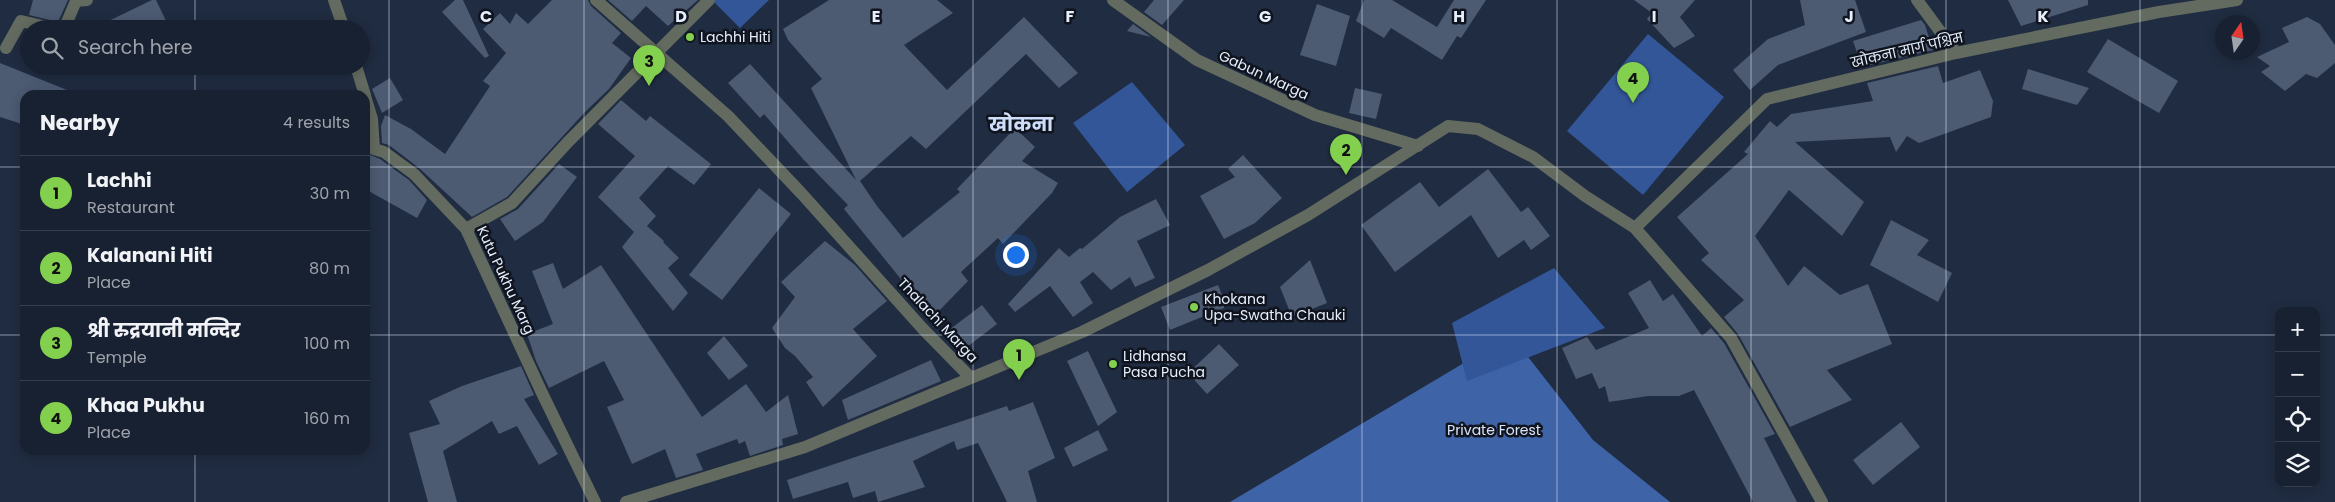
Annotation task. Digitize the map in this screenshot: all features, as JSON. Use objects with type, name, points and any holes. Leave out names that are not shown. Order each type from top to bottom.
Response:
[{"type":"street","points":[[68,20],[76,1],[87,0]]},
{"type":"street","points":[[334,0],[341,20]]},
{"type":"street","name":"Thalachi Marga","points":[[596,0],[654,54],[728,116],[802,194],[923,329],[971,378],[1082,332],[1208,270],[1308,215],[1448,126],[1478,129],[1532,157],[1585,196],[1635,228],[1731,338],[1822,502]]},
{"type":"street","points":[[466,229],[512,203],[568,142],[709,0]]},
{"type":"street","name":"Gabun Marga","points":[[1113,0],[1197,60],[1315,115],[1418,146]]},
{"type":"street","points":[[1917,0],[1956,53]]},
{"type":"street","name":"खोकना मार्ग पश्चिम","points":[[1635,228],[1767,99],[1956,53],[2159,12],[2238,0]]},
{"type":"street","points":[[6,48],[20,23]]},
{"type":"street","name":"Kutu Pukhu Marg","points":[[359,75],[363,90]]},
{"type":"street","name":"Kutu Pukhu Marg","points":[[370,112],[374,148],[384,152],[414,174],[466,229],[595,502]]},
{"type":"street","points":[[626,502],[805,447],[971,378]]},
{"type":"green space","name":"Private Forest","points":[[1511,335],[1593,440],[1670,502],[1230,502]]},
{"type":"shaded area","points":[[712,0],[769,0],[740,28]]},
{"type":"shaded area","points":[[1648,34],[1724,97],[1643,195],[1567,131]]},
{"type":"shaded area","points":[[1132,82],[1185,145],[1127,192],[1073,123]]},
{"type":"shaded area","points":[[1554,268],[1605,328],[1467,381],[1452,323]]},
{"type":"building","points":[[33,0],[68,0],[59,20],[50,20],[29,15]]},
{"type":"building","points":[[152,0],[156,0],[166,20],[111,20]]},
{"type":"building","points":[[455,0],[463,0],[489,56],[485,58],[442,12]]},
{"type":"building","points":[[552,0],[588,0],[591,6],[621,33],[612,43],[631,58],[609,89],[584,113],[507,197],[472,217],[419,168],[389,145],[382,143],[381,126],[385,115],[411,129],[445,154],[490,86],[483,81],[506,53],[483,29],[500,13],[510,24],[516,13],[528,24]]},
{"type":"building","points":[[608,0],[698,0],[668,26],[646,6],[632,21]]},
{"type":"building","points":[[829,0],[937,0],[953,13],[904,45],[947,90],[1024,17],[1078,73],[1059,88],[1026,54],[926,149],[911,136],[860,181],[903,238],[960,192],[957,189],[1015,128],[1035,147],[1022,161],[1058,183],[1052,193],[1003,244],[998,238],[961,272],[968,281],[936,314],[931,306],[926,310],[844,209],[848,205],[803,159],[764,114],[760,118],[728,83],[750,64],[856,180],[811,88],[822,79],[788,40],[783,29]]},
{"type":"building","points":[[1154,0],[1184,0],[1162,25],[1144,12]]},
{"type":"building","points":[[1364,0],[1392,0],[1437,27],[1454,0],[1486,0],[1461,38],[1457,36],[1442,60],[1391,28],[1384,38],[1356,21]]},
{"type":"building","points":[[1634,0],[1695,0],[1680,17],[1695,36],[1674,48],[1647,19],[1652,13]]},
{"type":"building","points":[[1800,0],[1855,0],[1866,32],[1778,65],[1750,90],[1733,70],[1768,39],[1805,25]]},
{"type":"building","points":[[2008,0],[2088,0],[2088,5],[2021,26]]},
{"type":"building","points":[[1317,4],[1350,16],[1336,66],[1300,55]]},
{"type":"building","points":[[2307,17],[2320,24],[2335,45],[2335,63],[2317,78],[2306,74],[2285,91],[2261,72],[2270,66],[2260,59],[2260,56],[2289,42],[2282,28]]},
{"type":"building","points":[[1921,20],[1925,25],[1933,50],[1862,67],[1853,41]]},
{"type":"building","points":[[1133,24],[1151,37],[1127,31]]},
{"type":"building","points":[[2108,39],[2178,81],[2159,113],[2087,72]]},
{"type":"building","points":[[0,63],[20,71],[20,75],[30,75],[67,90],[20,90],[20,123],[0,117]]},
{"type":"building","points":[[1938,66],[1943,83],[1980,70],[1993,101],[1991,117],[1919,143],[1907,136],[1896,152],[1890,137],[1795,142],[1864,202],[1842,236],[1789,190],[1755,236],[1788,286],[1804,266],[1840,295],[1868,284],[1892,344],[1827,370],[1852,400],[1790,427],[1738,334],[1724,317],[1744,300],[1701,260],[1709,253],[1677,217],[1748,154],[1744,152],[1770,121],[1777,127],[1791,114],[1873,101],[1867,83]]},
{"type":"building","points":[[2028,69],[2089,88],[2077,105],[2022,89]]},
{"type":"building","points":[[390,78],[403,100],[382,113],[372,89]]},
{"type":"building","points":[[1355,88],[1382,94],[1376,119],[1349,113]]},
{"type":"building","points":[[621,100],[646,121],[650,116],[711,164],[694,185],[668,166],[639,198],[656,216],[647,226],[679,258],[668,268],[688,293],[673,311],[622,247],[634,232],[598,197],[635,156],[598,124]]},
{"type":"building","points":[[370,155],[380,159],[409,180],[427,200],[417,218],[370,192]]},
{"type":"building","points":[[1243,155],[1282,198],[1255,223],[1224,239],[1200,196],[1235,177],[1228,169]]},
{"type":"building","points":[[559,164],[577,177],[543,222],[515,241],[500,219],[518,209]]},
{"type":"building","points":[[1488,169],[1521,212],[1528,207],[1550,236],[1531,250],[1524,240],[1498,258],[1471,215],[1395,272],[1361,225],[1420,182],[1439,207]]},
{"type":"building","points":[[759,188],[791,214],[722,300],[689,275]]},
{"type":"building","points":[[1156,199],[1170,225],[1137,241],[1155,278],[1135,287],[1130,277],[1111,290],[1093,272],[1080,282],[1093,303],[1073,317],[1050,286],[1015,312],[1008,304],[1059,248],[1069,257],[1080,248],[1082,249],[1120,217]]},
{"type":"building","points":[[1891,220],[1929,240],[1917,255],[1952,273],[1938,302],[1870,265]]},
{"type":"building","points":[[825,241],[855,265],[887,301],[853,329],[877,356],[823,407],[806,382],[813,377],[795,356],[785,348],[772,328],[795,297],[781,282]]},
{"type":"building","points":[[1310,260],[1327,303],[1292,317],[1280,287]]},
{"type":"building","points":[[553,263],[563,289],[601,265],[702,417],[746,384],[766,412],[788,395],[798,434],[782,439],[783,445],[750,456],[745,441],[739,444],[737,439],[696,454],[703,470],[676,478],[665,449],[632,464],[607,407],[624,400],[604,361],[549,388],[536,361],[527,334],[553,324],[532,271]]},
{"type":"building","points":[[1650,280],[1663,301],[1673,294],[1702,336],[1711,328],[1724,343],[1775,434],[1764,438],[1797,502],[1753,502],[1694,390],[1679,396],[1648,396],[1609,402],[1605,386],[1599,389],[1592,373],[1576,379],[1562,348],[1587,337],[1596,350],[1649,328],[1628,293]]},
{"type":"building","name":"Khokana Upa-Swatha Chauki","points":[[1218,285],[1224,300],[1224,308],[1170,330],[1161,307]]},
{"type":"building","points":[[982,305],[997,324],[963,350],[949,330]]},
{"type":"building","points":[[724,336],[748,366],[729,380],[707,353]]},
{"type":"building","points":[[1219,344],[1239,365],[1207,394],[1188,373]]},
{"type":"building","points":[[1088,351],[1117,412],[1098,426],[1067,361]]},
{"type":"building","points":[[931,360],[941,381],[848,420],[842,400]]},
{"type":"building","points":[[521,366],[534,395],[524,399],[558,454],[539,465],[517,426],[499,434],[492,421],[443,451],[457,502],[428,502],[409,433],[440,424],[429,401],[462,386]]},
{"type":"building","points":[[1033,402],[1055,458],[1028,471],[1037,502],[1007,502],[978,443],[957,450],[954,441],[913,461],[925,487],[878,502],[875,491],[853,498],[848,482],[793,499],[787,480],[1007,406],[1009,411]]},
{"type":"building","points":[[1901,422],[1920,447],[1873,485],[1853,460]]},
{"type":"building","points":[[1098,430],[1108,450],[1073,467],[1064,448]]},
{"type":"place","name":"Lachhi Hiti","points":[[690,37]]},
{"type":"place","name":"श्री रुद्रयानी मन्दिर","points":[[649,86]]},
{"type":"place","name":"Khaa Pukhu","points":[[1633,103]]},
{"type":"place","name":"Kalanani Hiti","points":[[1346,175]]},
{"type":"place","name":"Khokana Upa-Swatha Chauki","points":[[1194,307]]},
{"type":"place","name":"Lidhansa Pasa Pucha","points":[[1113,364]]},
{"type":"place","name":"Lachhi","points":[[1019,380]]},
{"type":"district","name":"खोकना","points":[[1021,124]]}]
